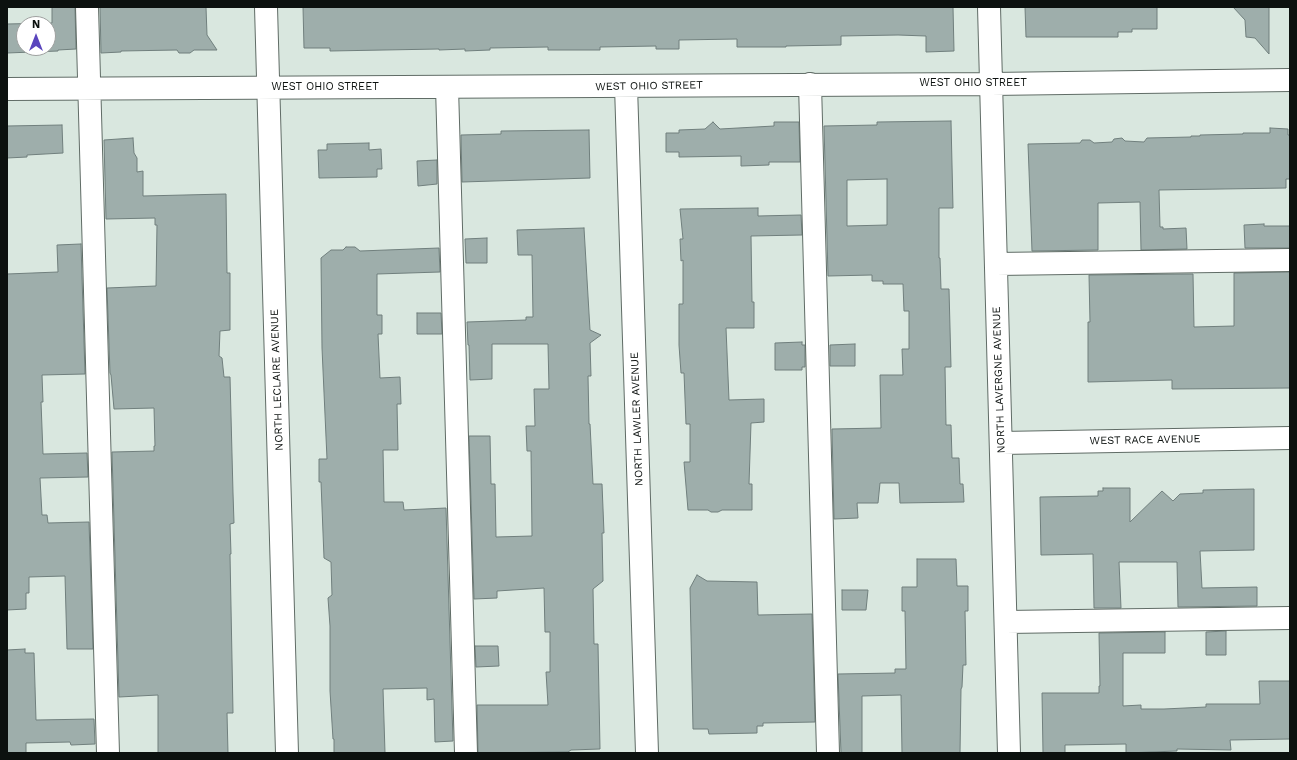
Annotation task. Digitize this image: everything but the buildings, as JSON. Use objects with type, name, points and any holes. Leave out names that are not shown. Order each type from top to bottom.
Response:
[{"type":"street","points":[[87,7],[108,753]]},
{"type":"street","name":"NORTH LECLAIRE AVENUE","points":[[266,7],[287,753]]},
{"type":"street","name":"NORTH LAVERGNE AVENUE","points":[[989,7],[1009,753]]},
{"type":"street","name":"WEST OHIO STREET","points":[[7,89],[991,84],[1290,80]]},
{"type":"street","points":[[810,84],[828,753]]},
{"type":"street","name":"NORTH LAWLER AVENUE","points":[[626,86],[647,753]]},
{"type":"street","points":[[447,87],[466,753]]},
{"type":"street","points":[[996,264],[1290,260]]},
{"type":"street","name":"WEST RACE AVENUE","points":[[1001,443],[1290,438]]},
{"type":"street","points":[[1006,622],[1290,618]]}]
